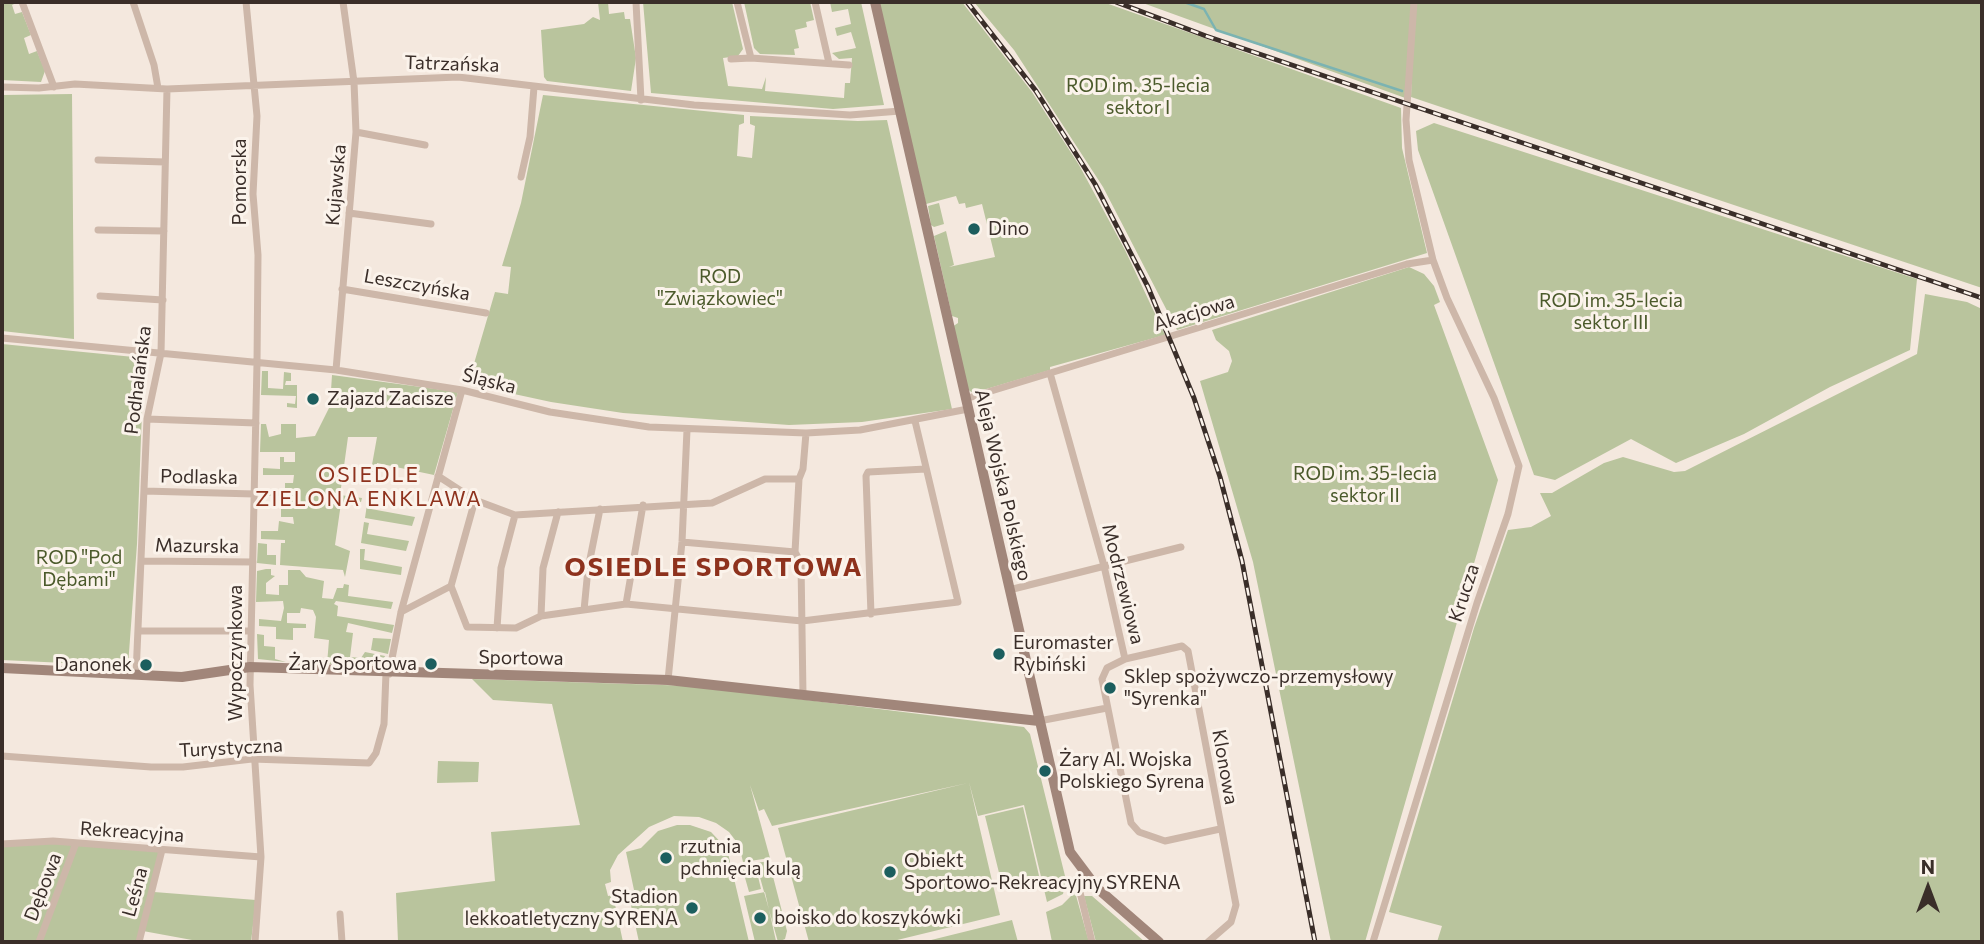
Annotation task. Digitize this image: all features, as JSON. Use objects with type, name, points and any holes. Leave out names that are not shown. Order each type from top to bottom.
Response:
[{"type":"street","points":[[22,2],[54,87]]},
{"type":"street","points":[[133,2],[154,65],[158,88]]},
{"type":"street","name":"Pomorska","points":[[246,2],[256,86],[253,194],[258,255],[257,363]]},
{"type":"street","name":"Kujawska","points":[[336,370],[356,132],[354,82],[343,2]]},
{"type":"street","points":[[636,2],[641,100]]},
{"type":"street","points":[[737,2],[751,58]]},
{"type":"street","points":[[815,2],[829,63]]},
{"type":"street","name":"Aleja Wojska Polskiego","points":[[875,2],[1070,852],[1084,875],[1159,942]]},
{"type":"street","name":"Krucza","points":[[1373,942],[1477,603],[1508,514],[1519,466],[1494,398],[1447,298],[1433,260],[1405,135],[1414,2]]},
{"type":"street","points":[[731,59],[849,65]]},
{"type":"street","name":"Tatrzańska","points":[[2,87],[54,87],[75,84],[167,89],[354,82],[374,78],[458,77],[641,100],[850,115],[901,111]]},
{"type":"street","points":[[520,177],[530,137],[534,87]]},
{"type":"street","name":"Podhalańska","points":[[136,675],[146,419],[161,353],[167,89]]},
{"type":"street","points":[[356,132],[425,145]]},
{"type":"street","points":[[98,160],[165,162]]},
{"type":"street","points":[[349,213],[431,224]]},
{"type":"street","points":[[98,230],[164,231]]},
{"type":"street","name":"Akacjowa","points":[[966,404],[1050,373],[1407,264],[1433,260]]},
{"type":"street","name":"Leszczyńska","points":[[342,289],[486,313]]},
{"type":"street","points":[[100,296],[163,300]]},
{"type":"street","name":"Śląska","points":[[2,338],[336,370],[462,390],[582,418],[687,430],[806,433],[860,430],[915,421],[966,404]]},
{"type":"street","name":"Wypoczynkowa","points":[[255,942],[261,857],[252,759],[250,667],[257,363]]},
{"type":"street","name":"Modrzewiowa","points":[[1050,373],[1104,566],[1125,659],[1107,668],[1102,679],[1131,823],[1139,832],[1166,841],[1220,829]]},
{"type":"street","points":[[387,673],[462,390]]},
{"type":"street","points":[[146,419],[256,423]]},
{"type":"street","points":[[475,500],[451,586],[467,627],[516,628],[541,616],[625,604],[802,621],[958,602],[915,421]]},
{"type":"street","points":[[668,680],[682,542],[687,430]]},
{"type":"street","points":[[803,695],[801,563],[795,552],[799,479],[803,469],[806,433]]},
{"type":"street","points":[[871,614],[866,476],[868,472],[926,469]]},
{"type":"street","points":[[438,477],[475,500],[514,515],[722,501],[765,479],[799,479]]},
{"type":"street","name":"Podlaska","points":[[144,491],[254,494]]},
{"type":"street","points":[[625,604],[643,505]]},
{"type":"street","points":[[584,610],[588,569],[600,509]]},
{"type":"street","points":[[541,616],[543,568],[558,512]]},
{"type":"street","points":[[497,628],[502,568],[514,515]]},
{"type":"street","points":[[682,542],[795,552]]},
{"type":"street","points":[[1009,590],[1181,547]]},
{"type":"street","name":"Mazurska","points":[[141,561],[253,562]]},
{"type":"street","points":[[401,612],[451,586]]},
{"type":"street","points":[[139,631],[251,631]]},
{"type":"street","name":"Klonowa","points":[[1125,659],[1182,646],[1188,651],[1236,905],[1231,922],[1208,942]]},
{"type":"street","name":"Sportowa","points":[[2,668],[182,677],[250,667],[668,680],[1039,721]]},
{"type":"street","name":"Turystyczna","points":[[2,756],[183,767],[252,759],[369,763],[376,753],[384,724],[387,673]]},
{"type":"street","points":[[1039,721],[1107,708]]},
{"type":"street","name":"Rekreacyjna","points":[[2,844],[76,843],[261,857]]},
{"type":"street","name":"Dębowa","points":[[39,942],[76,843]]},
{"type":"street","name":"Leśna","points":[[138,942],[162,850]]},
{"type":"street","points":[[1084,875],[1078,884],[1092,942]]},
{"type":"street","points":[[340,914],[342,942]]},
{"type":"green space","points":[[2,2],[18,2],[12,5],[15,14],[22,12],[31,35],[24,38],[29,54],[37,51],[45,71],[41,82],[2,80]]},
{"type":"green space","points":[[598,2],[608,2],[609,14],[624,12],[625,19],[630,19],[636,58],[631,91],[547,81],[544,77],[541,30],[584,24],[593,17],[600,20]]},
{"type":"green space","points":[[643,2],[732,2],[743,49],[738,56],[723,58],[728,86],[762,89],[766,77],[765,91],[844,98],[845,83],[850,83],[852,58],[839,59],[832,53],[856,48],[851,32],[837,36],[835,28],[851,24],[848,9],[832,12],[830,2],[861,2],[884,105],[833,109],[651,93]]},
{"type":"green space","points":[[744,2],[810,2],[814,20],[806,22],[807,27],[795,30],[799,48],[794,49],[795,55],[760,54],[754,48]]},
{"type":"green space","points":[[878,2],[962,2],[1032,92],[1079,165],[1125,250],[1165,335],[1050,367],[1050,370],[973,393],[967,389],[952,327],[958,323],[958,318],[952,316],[934,236],[946,231],[954,265],[949,267],[995,257],[982,204],[966,208],[965,203],[959,204],[956,196],[926,204]]},
{"type":"green space","name":"ROD im. 35-lecia sektor I","points":[[974,2],[1103,2],[1401,108],[1402,148],[1427,253],[1177,330],[1103,187],[1014,50]]},
{"type":"green space","points":[[1140,2],[1982,2],[1982,288],[1411,97],[1414,18],[1408,99]]},
{"type":"green space","points":[[72,94],[74,339],[2,331],[2,95]]},
{"type":"green space","name":"ROD \"Związkowiec\"","points":[[543,95],[744,115],[744,123],[739,125],[737,156],[752,158],[755,126],[750,124],[750,116],[887,120],[952,409],[862,422],[789,425],[623,413],[551,402],[468,384],[495,292],[508,294],[511,267],[502,266],[521,203]]},
{"type":"green space","name":"ROD im. 35-lecia sektor III","points":[[1434,123],[1917,279],[1910,350],[1830,387],[1744,434],[1676,463],[1631,439],[1555,480],[1534,475],[1418,150],[1416,131]]},
{"type":"green space","points":[[939,203],[944,224],[934,227],[931,225],[928,206]]},
{"type":"green space","name":"ROD im. 35-lecia sektor II","points":[[1409,267],[1424,274],[1434,286],[1440,302],[1434,305],[1498,480],[1365,942],[1331,942],[1253,562],[1200,381],[1228,372],[1232,361],[1229,351],[1216,340],[1212,330]]},
{"type":"green space","points":[[1925,294],[1967,302],[1982,309],[1982,942],[1437,942],[1442,926],[1389,912],[1474,628],[1508,530],[1531,527],[1551,516],[1540,493],[1552,493],[1604,463],[1623,457],[1674,472],[1685,471],[1917,354]]},
{"type":"green space","name":"ROD \"Pod Dębami\"","points":[[2,344],[144,358],[137,544],[128,666],[2,660]]},
{"type":"green space","points":[[262,371],[268,371],[268,388],[283,389],[284,372],[291,373],[291,381],[286,381],[285,385],[297,385],[297,408],[287,407],[287,403],[295,404],[296,396],[261,395]]},
{"type":"green space","points":[[332,375],[458,392],[434,475],[377,463],[375,477],[370,476],[377,437],[348,437],[340,495],[362,498],[361,502],[354,501],[353,504],[341,503],[335,545],[350,551],[345,577],[343,570],[280,565],[281,543],[285,543],[285,540],[261,539],[261,531],[278,531],[279,521],[294,524],[293,517],[281,517],[281,496],[262,496],[262,491],[285,491],[285,483],[293,483],[294,475],[263,475],[263,468],[280,469],[280,457],[284,457],[284,462],[295,462],[295,452],[260,452],[261,424],[266,424],[269,437],[281,434],[281,424],[296,424],[296,438],[315,436],[330,406]]},
{"type":"green space","points":[[368,497],[372,498],[371,509],[415,517],[412,526],[365,518]]},
{"type":"green space","points":[[364,522],[369,523],[367,534],[409,541],[406,551],[361,543]]},
{"type":"green space","points":[[258,543],[267,544],[267,555],[276,555],[276,565],[257,563]]},
{"type":"green space","points":[[360,549],[365,549],[364,560],[402,567],[401,575],[360,569]]},
{"type":"green space","points":[[271,569],[271,575],[275,576],[266,583],[266,594],[279,595],[279,585],[288,585],[288,570],[300,570],[306,577],[324,581],[322,598],[333,599],[337,588],[343,588],[344,584],[349,585],[348,596],[393,602],[391,609],[336,601],[334,604],[338,606],[337,616],[394,625],[392,633],[348,623],[346,632],[353,633],[350,657],[361,658],[365,652],[385,656],[382,665],[327,664],[329,640],[314,638],[316,617],[313,610],[301,608],[300,613],[287,613],[287,623],[306,624],[306,628],[293,628],[293,640],[276,639],[276,627],[259,626],[259,619],[281,621],[284,608],[283,601],[256,602],[257,571]]},
{"type":"green space","points":[[257,634],[264,635],[264,646],[275,647],[275,659],[286,662],[258,659]]},
{"type":"green space","points":[[373,638],[391,639],[388,654],[371,650]]},
{"type":"green space","points":[[472,679],[694,686],[1024,727],[1030,734],[1066,880],[1063,894],[1047,902],[1024,805],[978,816],[969,782],[1000,915],[889,942],[809,942],[778,828],[968,783],[772,826],[764,809],[759,811],[750,785],[770,858],[743,862],[739,845],[729,832],[716,823],[699,817],[674,816],[649,827],[618,855],[610,870],[611,882],[605,884],[608,896],[613,895],[623,942],[398,942],[396,893],[495,881],[491,832],[580,825],[552,704],[493,700]]},
{"type":"green space","points":[[438,761],[479,762],[478,782],[437,783]]},
{"type":"green space","points":[[1023,807],[1040,880],[1003,889],[985,816]]},
{"type":"green space","points":[[677,825],[690,825],[711,832],[727,849],[749,942],[639,942],[628,892],[634,890],[626,852],[641,848],[658,831]]},
{"type":"green space","points":[[53,841],[162,850],[154,892],[256,900],[251,942],[192,942],[143,931],[139,942],[2,942],[2,844]]},
{"type":"green space","points":[[769,861],[787,931],[785,939],[778,942],[756,863]]},
{"type":"green space","points":[[755,864],[761,889],[749,892],[742,867]]},
{"type":"green space","name":"boisko do koszykówki","points":[[765,892],[776,941],[755,942],[744,896]]},
{"type":"green space","points":[[1075,892],[1089,942],[1052,942],[1046,912],[1062,905]]},
{"type":"green space","points":[[1084,896],[1092,896],[1145,942],[1096,942]]},
{"type":"green space","points":[[1012,920],[1018,942],[923,942]]},
{"type":"waterway","points":[[1184,2],[1204,9],[1216,30],[1402,91]]},
{"type":"railway","points":[[967,2],[1036,91],[1095,184],[1148,287],[1194,398],[1220,477],[1242,561],[1315,942]]},
{"type":"railway","points":[[1116,2],[1206,36],[1982,298]]},
{"type":"place","name":"Dino","points":[[974,229]]},
{"type":"place","name":"Zajazd Zacisze","points":[[313,399]]},
{"type":"place","name":"Euromaster Rybiński","points":[[999,654]]},
{"type":"place","name":"Żary Sportowa","points":[[431,664]]},
{"type":"place","name":"Danonek","points":[[146,665]]},
{"type":"place","name":"Sklep spożywczo-przemysłowy \"Syrenka\"","points":[[1110,688]]},
{"type":"place","name":"Żary Al. Wojska Polskiego Syrena","points":[[1045,771]]},
{"type":"place","name":"rzutnia pchnięcia kulą","points":[[666,858]]},
{"type":"place","name":"Obiekt Sportowo-Rekreacyjny SYRENA","points":[[890,872]]},
{"type":"place","name":"Stadion lekkoatletyczny SYRENA","points":[[692,908]]},
{"type":"place","name":"boisko do koszykówki","points":[[760,918]]},
{"type":"district","name":"OSIEDLE ZIELONA ENKLAWA","points":[[369,487]]},
{"type":"district","name":"OSIEDLE SPORTOWA","points":[[714,567]]}]
